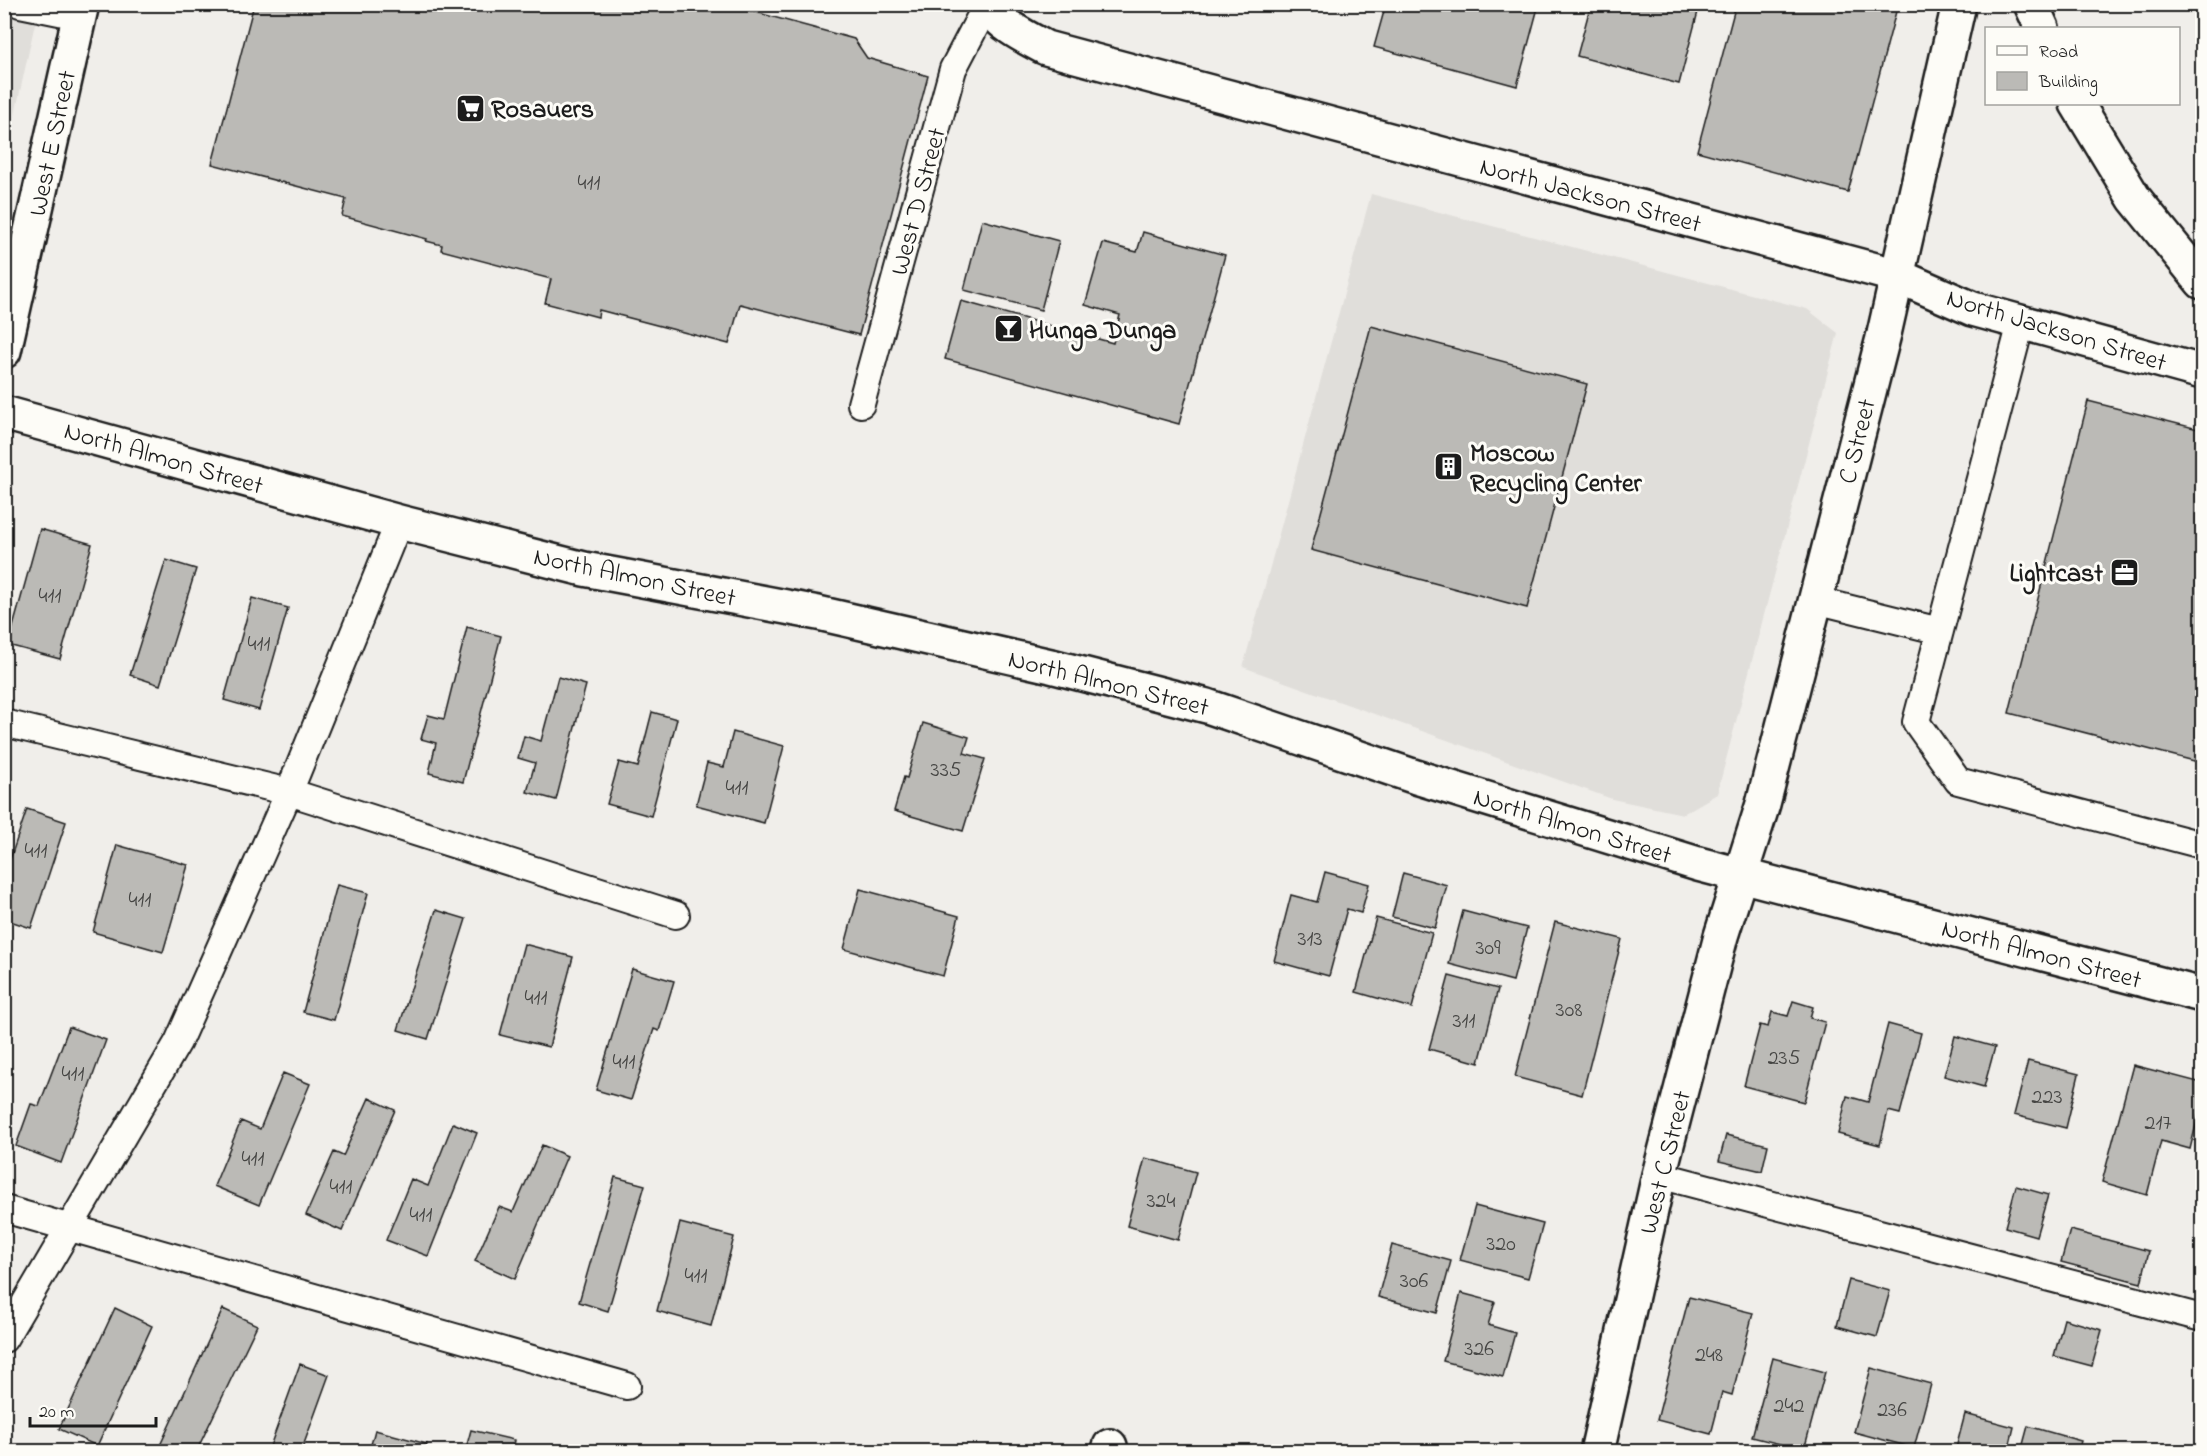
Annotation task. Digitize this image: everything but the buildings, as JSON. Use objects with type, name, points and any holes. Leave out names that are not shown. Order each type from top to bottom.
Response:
[{"type":"main road","name":"C Street","points":[[1741,876],[1763,804],[1898,276],[1959,4]]},
{"type":"main road","points":[[2031,4],[2042,27]]},
{"type":"main road","points":[[2041,4],[2046,27]]},
{"type":"main road","name":"North Jackson Street","points":[[986,5],[1000,21],[1018,34],[1046,48],[1898,276],[1973,309],[2202,372]]},
{"type":"main road","name":"West E Street","points":[[4,351],[80,10]]},
{"type":"main road","points":[[2077,105],[2134,198],[2202,282]]},
{"type":"main road","name":"North Almon Street","points":[[4,413],[399,522],[584,569],[819,613],[1051,666],[1195,703],[1428,780],[1741,876],[2202,995]]},
{"type":"main road","name":"West C Street","points":[[1597,1452],[1659,1175],[1722,936],[1741,876]]},
{"type":"lane","points":[[20,4],[80,10]]},
{"type":"lane","name":"West D Street","points":[[861,404],[953,69],[986,5]]},
{"type":"lane","points":[[2021,323],[1916,722],[1958,781],[2202,846]]},
{"type":"lane","points":[[4,1339],[178,1042],[289,792],[399,522]]},
{"type":"lane","points":[[1815,600],[1940,631]]},
{"type":"lane","points":[[4,723],[289,792],[676,915]]},
{"type":"lane","points":[[1659,1175],[2202,1318]]},
{"type":"lane","points":[[4,1209],[627,1386]]},
{"type":"shaded area","points":[[5,5],[39,5],[5,160]]},
{"type":"shaded area","points":[[1371,194],[1807,309],[1838,333],[1717,794],[1683,814],[1612,799],[1243,667]]},
{"type":"place","name":"Rosauers","points":[[470,108]]},
{"type":"place","name":"Hunga Dunga","points":[[1008,329]]},
{"type":"place","name":"Moscow Recycling Center","points":[[1449,467]]},
{"type":"place","name":"Lightcast","points":[[2124,572]]}]
